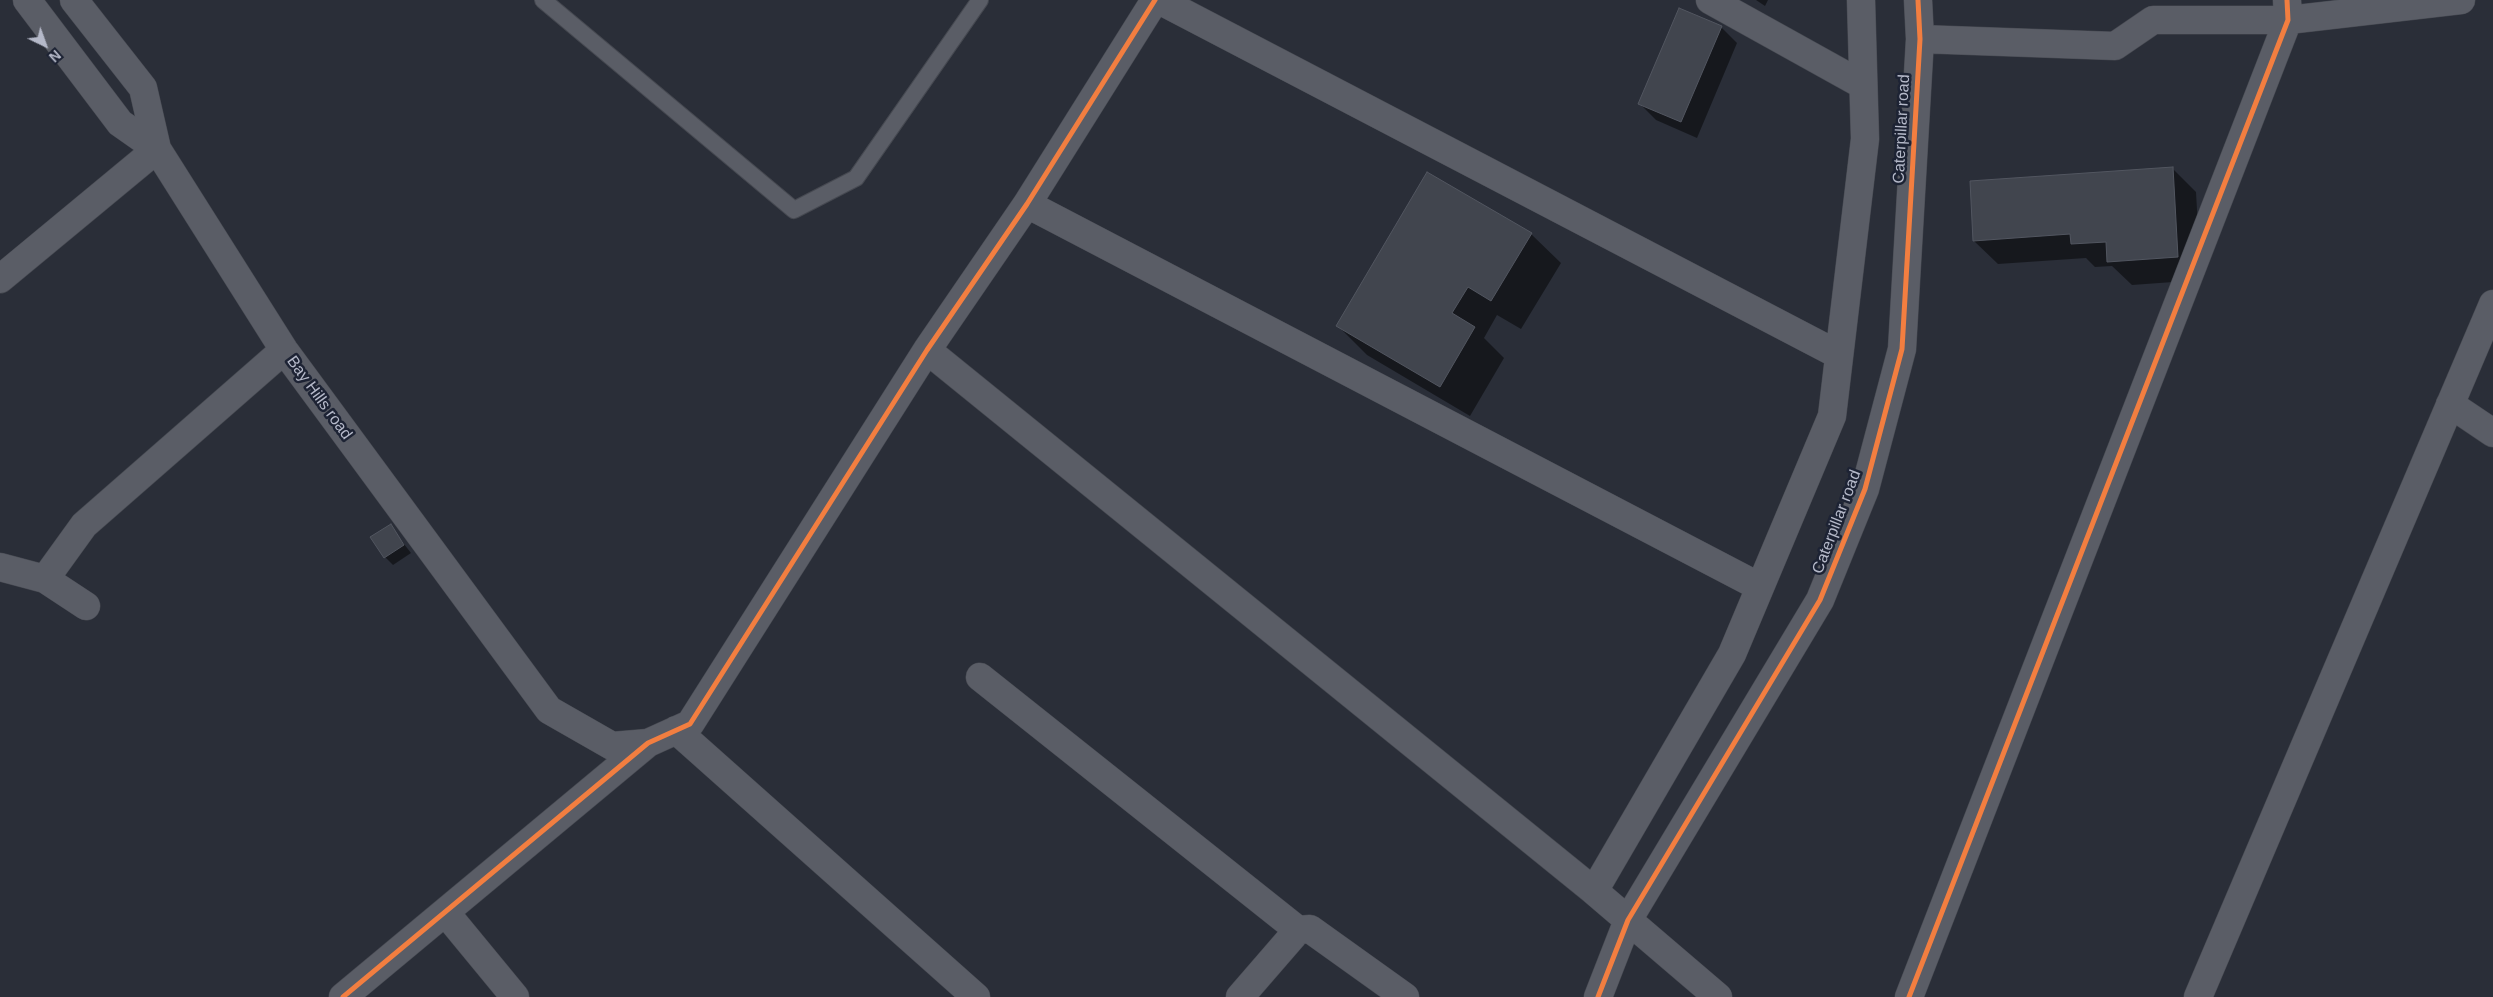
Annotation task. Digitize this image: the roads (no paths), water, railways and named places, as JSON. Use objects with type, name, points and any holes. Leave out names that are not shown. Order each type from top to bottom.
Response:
[{"type":"street","name":"Bay Hills road","points":[[27,0],[120,123],[156,149],[284,350],[549,710],[612,746],[648,743]]},
{"type":"street","points":[[0,279],[156,149],[143,88],[74,0]]},
{"type":"street","points":[[343,997],[648,743],[690,724],[711,694],[928,350],[1027,204],[1155,0]]},
{"type":"street","points":[[1159,0],[1839,355]]},
{"type":"street","points":[[1710,0],[1863,84]]},
{"type":"street","points":[[1594,891],[1732,654],[1832,416],[1865,139],[1861,0]]},
{"type":"street","name":"Caterpillar road","points":[[1598,997],[1628,920],[1820,600],[1865,489],[1902,349],[1920,39],[1918,0]]},
{"type":"street","points":[[1920,39],[2115,46],[2153,20],[2461,0]]},
{"type":"street","points":[[1909,997],[2287,10]]},
{"type":"street","points":[[1027,204],[1760,587]]},
{"type":"street","points":[[2198,997],[2493,304]]},
{"type":"street","points":[[46,579],[84,525],[284,350]]},
{"type":"street","points":[[928,350],[1594,891],[1718,997]]},
{"type":"street","points":[[2450,404],[2493,433]]},
{"type":"street","points":[[0,567],[46,579],[86,606]]},
{"type":"street","points":[[980,677],[1298,930],[1310,929],[1405,997]]},
{"type":"street","points":[[676,730],[976,997]]},
{"type":"street","points":[[445,912],[514,997]]},
{"type":"street","points":[[1240,997],[1298,930]]},
{"type":"lane","points":[[543,0],[794,210],[856,178],[980,0]]}]
